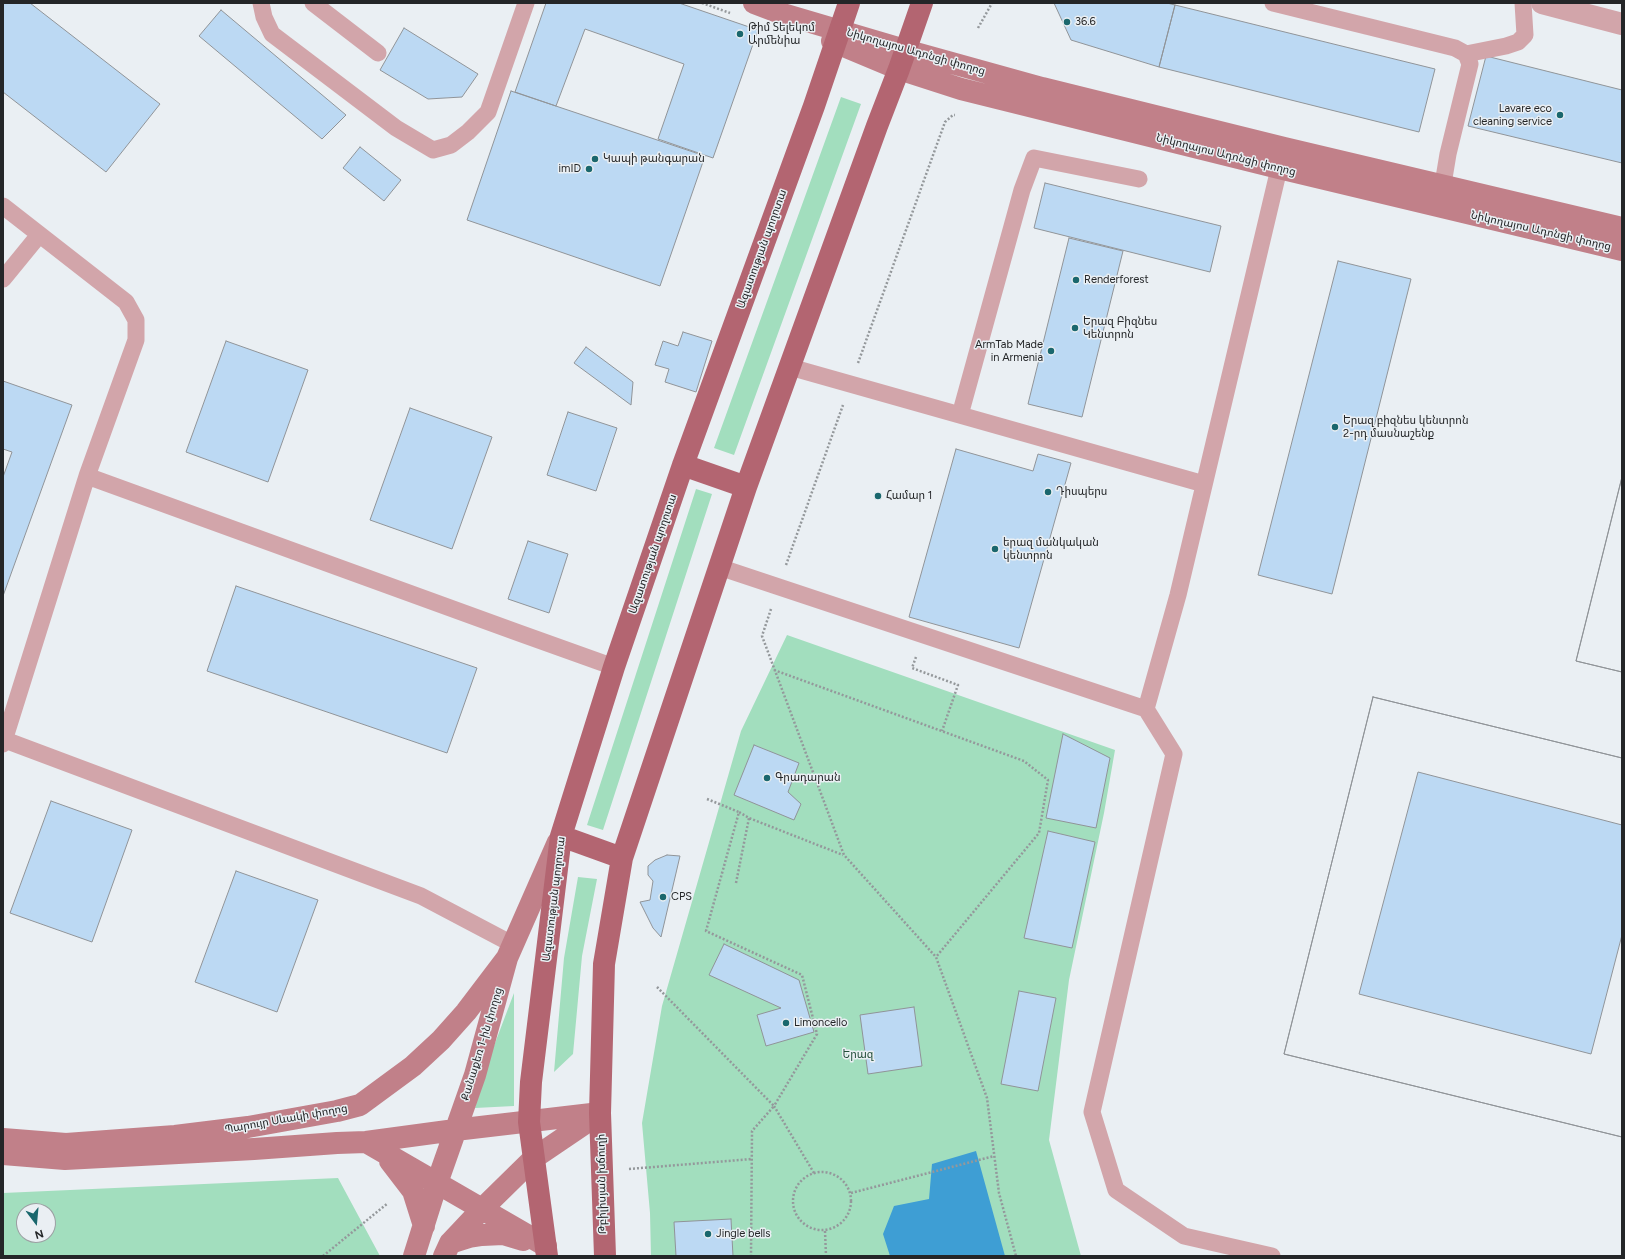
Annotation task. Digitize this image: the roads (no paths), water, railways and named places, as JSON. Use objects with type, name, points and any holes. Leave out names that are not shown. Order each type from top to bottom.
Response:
[{"type":"main road","name":"Ազատության պողոտա","points":[[529,1122],[532,1082],[560,836],[614,667],[683,465],[814,106],[849,3]]},
{"type":"main road","points":[[600,1113],[604,964],[622,858],[746,487],[922,3]]},
{"type":"main road","points":[[683,465],[746,487]]},
{"type":"main road","points":[[560,836],[622,858]]},
{"type":"main road","name":"Թբիլիսյան խճուղի","points":[[600,1113],[605,1256]]},
{"type":"main road","points":[[529,1122],[546,1251]]},
{"type":"street","name":"Նիկողայոս Ադոնցի փողոց","points":[[754,3],[837,37],[902,60],[961,89],[1281,158],[1622,250]]},
{"type":"street","points":[[1542,3],[1622,24]]},
{"type":"street","name":"Նիկողայոս Ադոնցի փողոց","points":[[1281,158],[1443,184],[1622,228]]},
{"type":"street","name":"Քանաքեռ 1-ին փողոց","points":[[414,1256],[474,1075],[509,951],[560,836]]},
{"type":"street","name":"Պարույր Սևակի փողոց","points":[[3,1138],[66,1144],[175,1136],[248,1127],[337,1111],[360,1105],[413,1066],[441,1040],[466,1012],[509,951]]},
{"type":"street","points":[[447,1250],[482,1209],[534,1158],[600,1113]]},
{"type":"street","name":"Պարույր Սևակի փողոց","points":[[3,1154],[65,1158],[366,1142],[600,1113]]},
{"type":"street","points":[[366,1142],[482,1209],[546,1251]]},
{"type":"street","points":[[384,1153],[413,1191],[424,1226]]},
{"type":"street","points":[[447,1250],[469,1237],[503,1234],[546,1251]]},
{"type":"lane","points":[[262,3],[264,17],[272,34],[396,128],[433,150],[451,145],[468,132],[488,112],[526,3]]},
{"type":"lane","points":[[313,3],[378,53]]},
{"type":"lane","points":[[1273,3],[1454,48],[1466,54],[1518,42],[1525,35],[1523,3]]},
{"type":"lane","points":[[1443,184],[1448,154],[1470,64],[1466,54]]},
{"type":"lane","points":[[960,415],[1022,190],[1034,158],[1139,180]]},
{"type":"lane","points":[[1146,709],[1178,595],[1281,158]]},
{"type":"lane","points":[[3,206],[126,302],[136,320],[136,340],[87,476],[4,742],[421,896],[509,951]]},
{"type":"lane","points":[[3,279],[39,235]]},
{"type":"lane","points":[[790,367],[1204,484]]},
{"type":"lane","points":[[87,476],[614,667]]},
{"type":"lane","points":[[719,567],[1146,709],[1174,754],[1092,1112],[1116,1190],[1184,1236],[1272,1256]]},
{"type":"water","points":[[976,1151],[1005,1256],[890,1256],[883,1234],[894,1206],[929,1199],[932,1164]]},
{"type":"place","name":"36.6","points":[[1067,22]]},
{"type":"place","name":"Թիմ Տելեկոմ Արմենիա","points":[[740,34]]},
{"type":"place","name":"Lavare eco cleaning service","points":[[1560,115]]},
{"type":"place","name":"Կապի թանգարան","points":[[595,159]]},
{"type":"place","name":"imID","points":[[589,169]]},
{"type":"place","name":"Renderforest","points":[[1076,280]]},
{"type":"place","name":"Երազ Բիզնես Կենտրոն","points":[[1075,328]]},
{"type":"place","name":"ArmTab Made in Armenia","points":[[1051,351]]},
{"type":"place","name":"Երազ բիզնես կենտրոն 2-րդ մասնաշենք","points":[[1335,427]]},
{"type":"place","name":"Դիսպերս","points":[[1048,492]]},
{"type":"place","name":"Համար 1","points":[[878,496]]},
{"type":"place","name":"երազ մանկական կենտրոն","points":[[995,549]]},
{"type":"place","name":"Գրադարան","points":[[767,778]]},
{"type":"place","name":"CPS","points":[[663,897]]},
{"type":"place","name":"Limoncello","points":[[786,1023]]},
{"type":"place","name":"Jingle bells","points":[[708,1234]]},
{"type":"park label","name":"Երազ","points":[[858,1055]]}]
